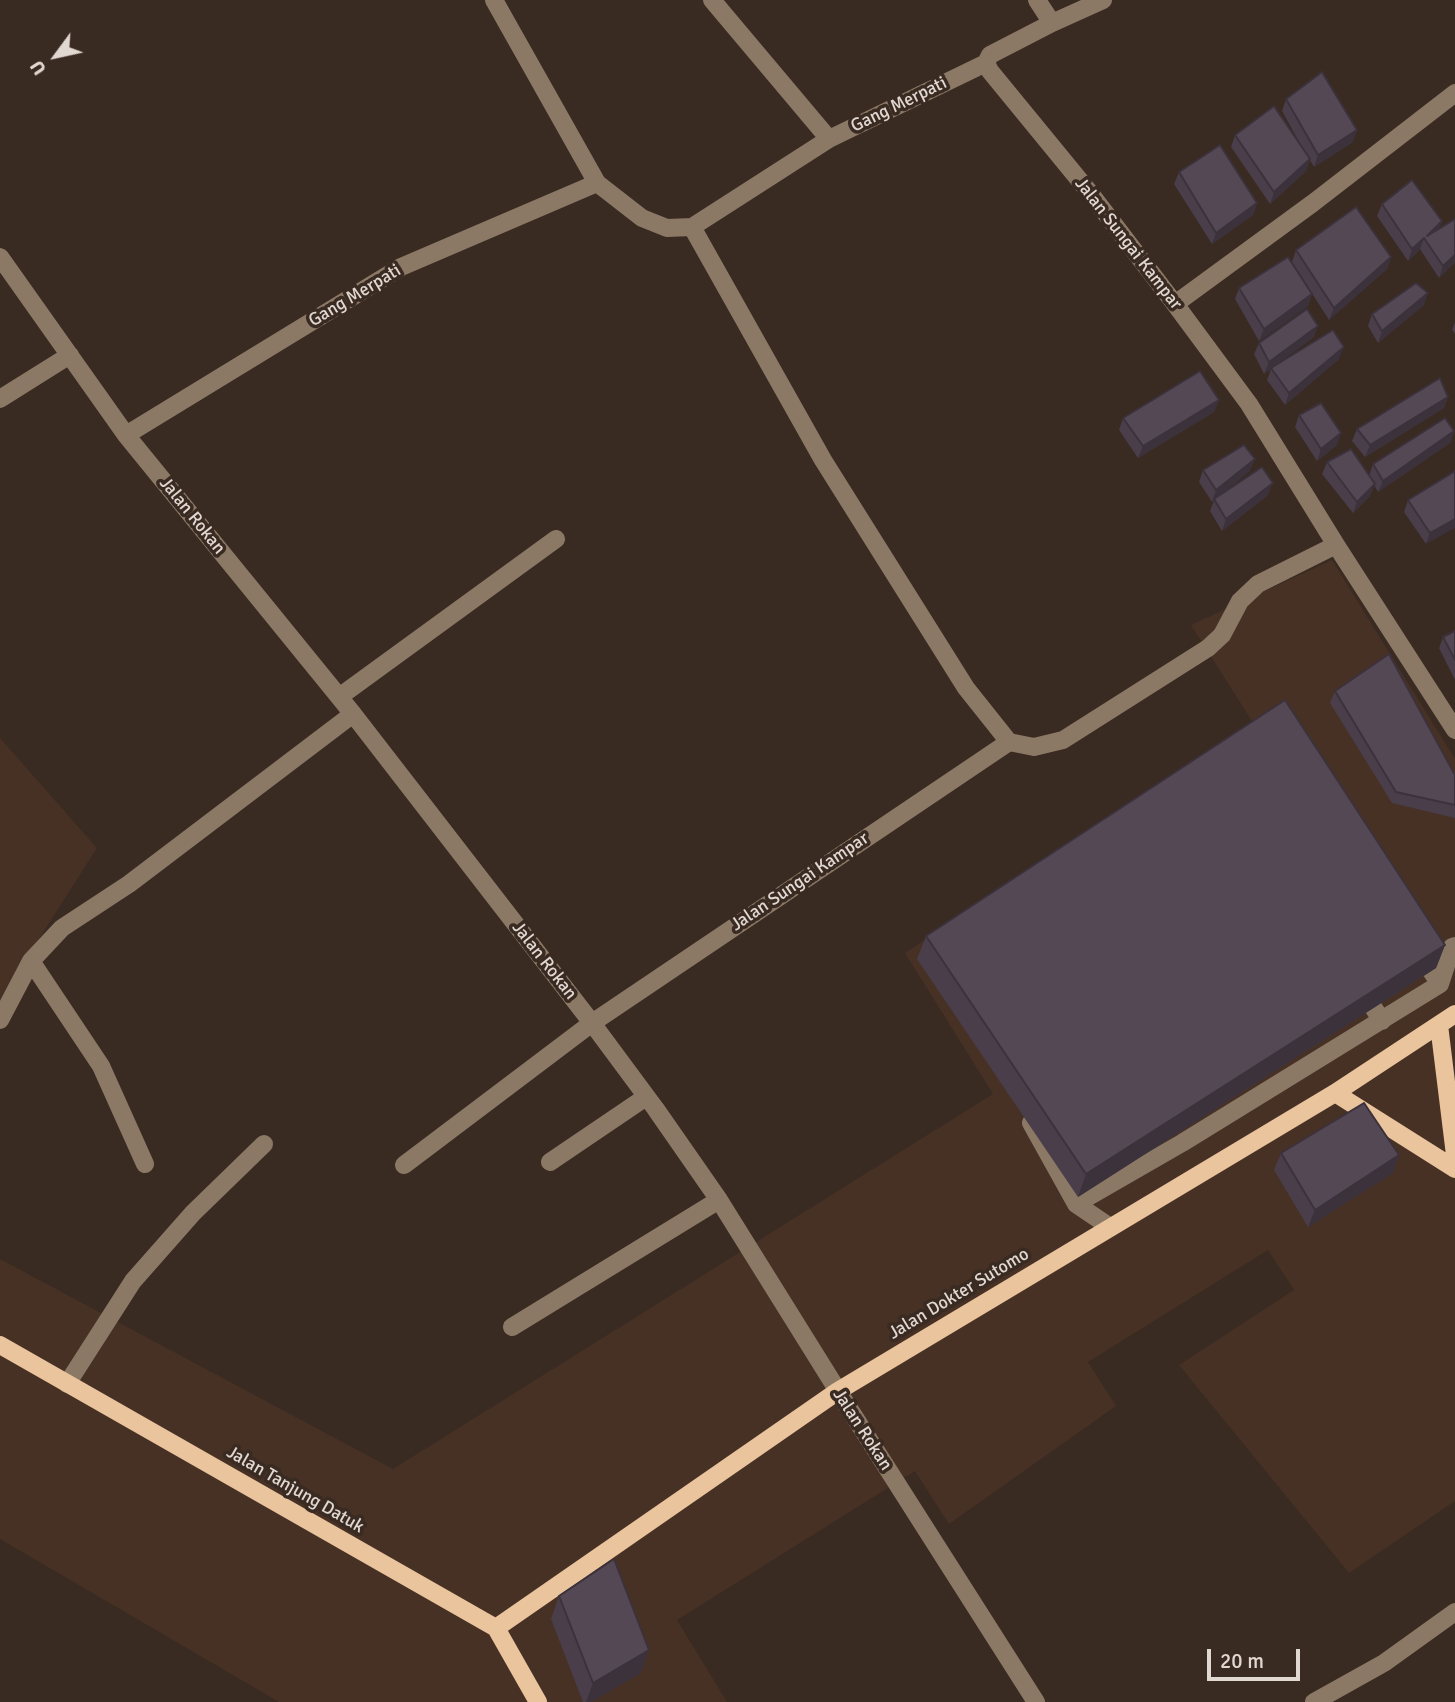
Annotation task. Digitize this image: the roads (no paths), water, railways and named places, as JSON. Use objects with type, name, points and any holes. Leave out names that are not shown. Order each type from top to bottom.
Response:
[{"type":"main road","name":"Jalan Dokter Sutomo","points":[[496,1628],[838,1391],[1335,1093],[1455,1014]]},
{"type":"main road","points":[[1439,1025],[1455,1155]]},
{"type":"main road","points":[[1335,1093],[1455,1170]]},
{"type":"main road","name":"Jalan Tanjung Datuk","points":[[0,1345],[496,1628]]},
{"type":"main road","points":[[496,1628],[538,1702]]},
{"type":"street","points":[[494,0],[597,183],[642,218],[667,228],[692,227],[823,460],[966,688],[1009,742],[1034,747],[1063,740],[1208,648],[1222,635],[1240,601],[1258,584],[1336,545]]},
{"type":"street","points":[[712,0],[830,139]]},
{"type":"street","points":[[1037,0],[1052,23]]},
{"type":"street","points":[[986,63],[990,55],[1103,0]]},
{"type":"street","name":"Gang Merpati","points":[[692,227],[830,139],[986,63]]},
{"type":"street","name":"Jalan Sungai Kampar","points":[[986,63],[989,71],[1090,193],[1249,404],[1455,730]]},
{"type":"street","points":[[1175,304],[1313,203],[1455,93]]},
{"type":"street","name":"Gang Merpati","points":[[126,435],[401,267],[597,183]]},
{"type":"street","name":"Jalan Rokan","points":[[0,257],[126,435],[353,713],[646,1097],[719,1200],[1036,1702]]},
{"type":"street","points":[[0,399],[70,355]]},
{"type":"street","points":[[339,697],[556,539]]},
{"type":"street","points":[[0,1020],[31,961],[62,928],[129,884],[353,713]]},
{"type":"street","name":"Jalan Sungai Kampar","points":[[404,1165],[592,1023],[1009,742]]},
{"type":"street","points":[[1408,939],[1440,984]]},
{"type":"street","points":[[1076,1204],[1182,1143],[1440,984],[1452,947],[1455,946]]},
{"type":"street","points":[[31,961],[101,1066],[145,1164]]},
{"type":"street","points":[[1352,976],[1382,1020]]},
{"type":"street","points":[[550,1162],[646,1097]]},
{"type":"street","points":[[1025,1112],[1076,1204],[1110,1227]]},
{"type":"street","points":[[67,1384],[133,1281],[193,1213],[264,1144]]},
{"type":"street","points":[[512,1327],[719,1200]]},
{"type":"street","points":[[1314,1702],[1384,1663],[1455,1612]]}]
